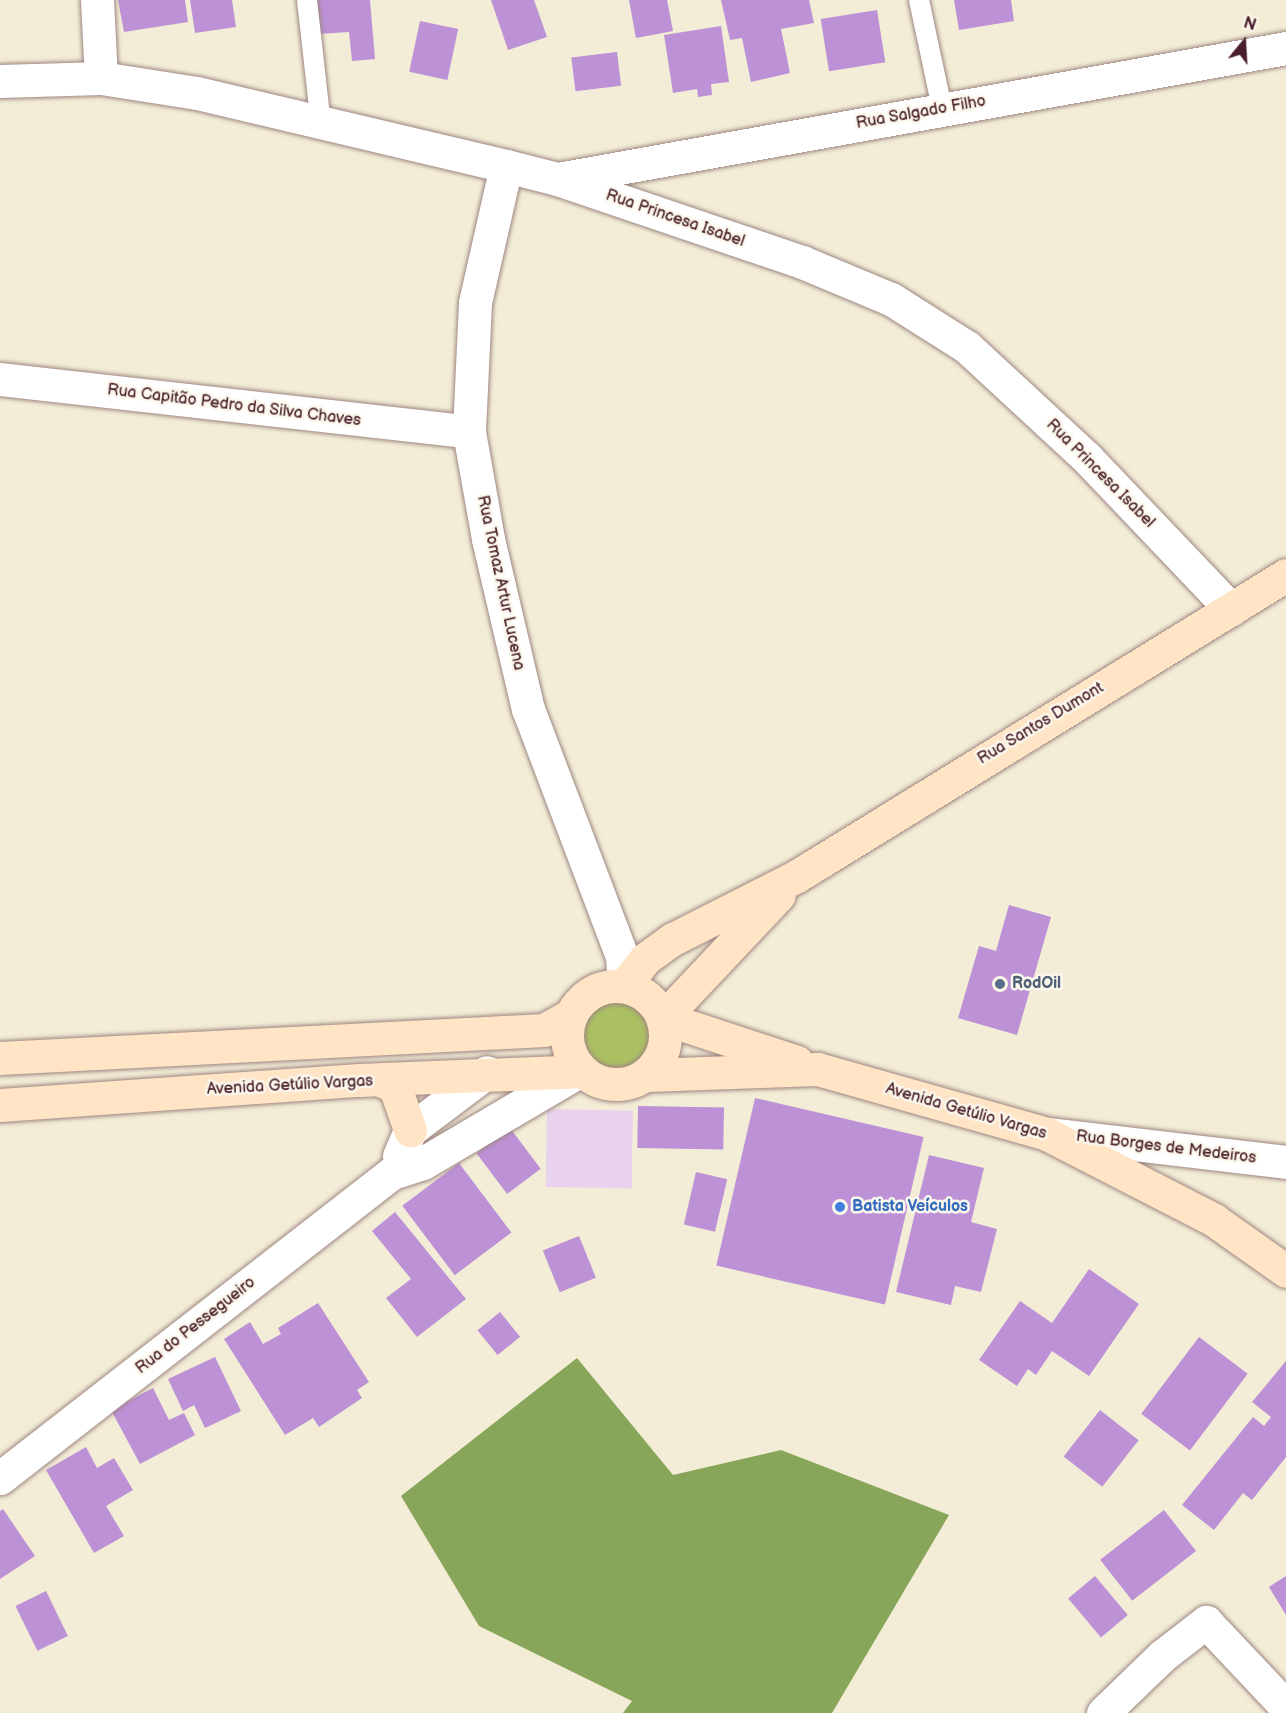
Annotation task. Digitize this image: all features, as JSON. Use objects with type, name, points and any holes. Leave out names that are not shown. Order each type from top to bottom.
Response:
[{"type":"main road","name":"Rua Santos Dumont","points":[[624,986],[645,959],[673,939],[797,876],[1286,575]]},
{"type":"main road","name":"Rua Santos Dumont","points":[[663,1018],[797,876]]},
{"type":"main road","points":[[487,1072],[557,1022],[591,990],[606,984],[624,986],[653,1001],[663,1018],[665,1043],[659,1061],[647,1075],[620,1083],[603,1082],[579,1071],[557,1022]]},
{"type":"main road","points":[[663,1018],[818,1070]]},
{"type":"main road","points":[[0,1058],[557,1022]]},
{"type":"main road","name":"Avenida Getúlio Vargas","points":[[647,1075],[818,1070],[1047,1134],[1214,1220],[1286,1271]]},
{"type":"main road","name":"Avenida Getúlio Vargas","points":[[0,1105],[383,1081],[487,1072],[579,1071]]},
{"type":"main road","points":[[383,1081],[395,1087],[410,1130]]},
{"type":"street","points":[[97,0],[101,78]]},
{"type":"street","name":"Rua Salgado Filho","points":[[557,179],[1286,48]]},
{"type":"street","name":"Rua Princesa Isabel","points":[[0,81],[101,78],[197,93],[506,166],[557,179],[802,262],[891,299],[967,348],[1087,458],[1231,609]]},
{"type":"street","name":"Rua Tomaz Artur Lucena","points":[[506,166],[476,303],[469,432],[488,539],[528,709],[622,956],[624,986]]},
{"type":"street","name":"Rua Capitão Pedro da Silva Chaves","points":[[0,379],[469,432]]},
{"type":"street","name":"Rua do Pessegueiro","points":[[0,1479],[392,1173],[423,1163],[579,1071]]},
{"type":"street","points":[[410,1130],[487,1072]]},
{"type":"street","name":"Rua do Pessegueiro","points":[[392,1173],[410,1130]]},
{"type":"street","name":"Rua Borges de Medeiros","points":[[1047,1134],[1286,1162]]},
{"type":"street","points":[[1103,1713],[1162,1656],[1206,1622],[1286,1707]]},
{"type":"lane","points":[[306,0],[321,124]]},
{"type":"lane","points":[[919,0],[942,108]]},
{"type":"shaded area","points":[[547,1109],[633,1111],[632,1188],[546,1187]]},
{"type":"green space","points":[[608,997],[624,997],[638,1003],[649,1014],[655,1028],[655,1044],[649,1058],[638,1069],[624,1075],[608,1075],[594,1069],[583,1058],[577,1044],[577,1028],[583,1014],[594,1003]]},
{"type":"green space","points":[[577,1358],[673,1475],[781,1450],[949,1515],[832,1713],[623,1713],[632,1701],[479,1626],[401,1496]]},
{"type":"building","points":[[118,0],[185,0],[188,22],[124,32]]},
{"type":"building","points":[[190,0],[232,0],[236,27],[195,33]]},
{"type":"building","points":[[316,0],[370,0],[375,59],[352,61],[349,32],[319,34]]},
{"type":"building","points":[[491,0],[534,0],[547,37],[508,50]]},
{"type":"building","points":[[629,0],[667,0],[673,31],[636,38]]},
{"type":"building","points":[[721,0],[809,0],[814,23],[781,29],[790,73],[751,82],[742,38],[730,40]]},
{"type":"building","points":[[954,0],[1011,0],[1014,21],[959,30]]},
{"type":"building","points":[[877,10],[885,62],[829,71],[821,19]]},
{"type":"building","points":[[420,21],[458,29],[447,80],[409,72]]},
{"type":"building","points":[[721,26],[729,82],[711,84],[712,95],[698,97],[697,89],[673,93],[664,35]]},
{"type":"building","points":[[617,52],[621,86],[575,91],[571,58]]},
{"type":"building","name":"RodOil","points":[[1009,905],[1051,917],[1017,1035],[958,1018],[979,946],[996,951]]},
{"type":"building","name":"Batista Veículos","points":[[755,1098],[924,1137],[885,1305],[716,1266]]},
{"type":"building","points":[[638,1106],[724,1108],[723,1149],[637,1148]]},
{"type":"building","points":[[510,1128],[541,1169],[507,1194],[476,1153]]},
{"type":"building","points":[[929,1155],[984,1168],[971,1222],[997,1229],[981,1292],[955,1286],[951,1305],[896,1292]]},
{"type":"building","points":[[459,1163],[511,1232],[455,1275],[402,1206]]},
{"type":"building","points":[[696,1172],[727,1179],[715,1232],[684,1225]]},
{"type":"building","points":[[395,1212],[466,1299],[417,1337],[386,1298],[411,1279],[372,1231]]},
{"type":"building","points":[[579,1236],[596,1278],[560,1292],[543,1251]]},
{"type":"building","points":[[1089,1269],[1139,1304],[1089,1376],[1052,1351],[1036,1375],[1028,1369],[1017,1386],[979,1360],[1020,1301],[1052,1323]]},
{"type":"building","points":[[318,1303],[369,1382],[357,1390],[362,1398],[319,1427],[313,1418],[285,1435],[224,1339],[250,1322],[263,1344],[281,1334],[278,1328]]},
{"type":"building","points":[[500,1312],[520,1337],[498,1355],[477,1330]]},
{"type":"building","points":[[1199,1337],[1248,1374],[1190,1450],[1141,1414]]},
{"type":"building","points":[[215,1357],[241,1411],[205,1428],[194,1405],[183,1411],[168,1379]]},
{"type":"building","points":[[1286,1361],[1286,1457],[1252,1500],[1243,1493],[1214,1530],[1182,1505],[1253,1417],[1264,1426],[1271,1417],[1252,1402]]},
{"type":"building","points":[[153,1388],[169,1420],[184,1413],[195,1435],[140,1464],[111,1410]]},
{"type":"building","points":[[1100,1410],[1139,1440],[1102,1487],[1064,1456]]},
{"type":"building","points":[[86,1447],[97,1468],[114,1458],[133,1490],[106,1506],[124,1536],[94,1553],[46,1470]]},
{"type":"building","points":[[3,1509],[35,1556],[0,1579],[0,1511]]},
{"type":"building","points":[[1164,1510],[1196,1551],[1132,1601],[1100,1560]]},
{"type":"building","points":[[1095,1576],[1128,1615],[1101,1638],[1068,1598]]},
{"type":"building","points":[[1286,1576],[1286,1615],[1269,1587]]},
{"type":"building","points":[[46,1591],[68,1636],[37,1651],[15,1606]]},
{"type":"place","name":"RodOil","points":[[1000,984]]},
{"type":"place","name":"Batista Veículos","points":[[840,1207]]}]
